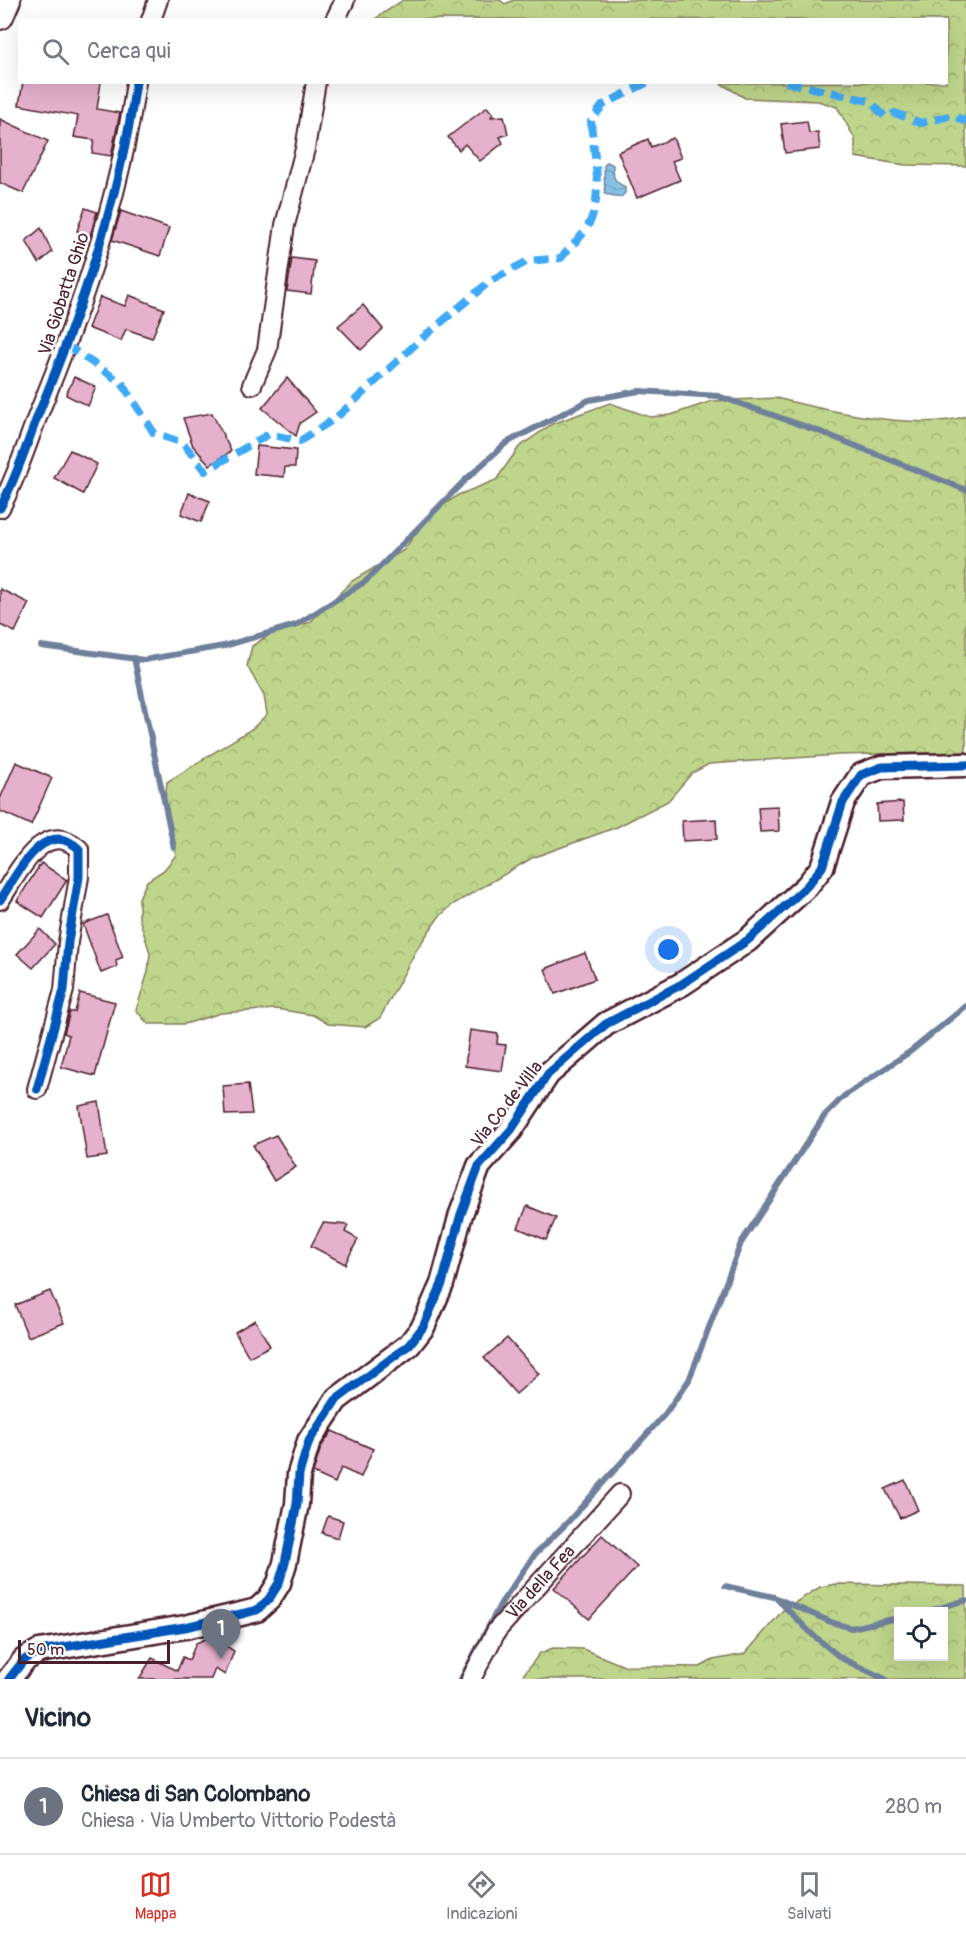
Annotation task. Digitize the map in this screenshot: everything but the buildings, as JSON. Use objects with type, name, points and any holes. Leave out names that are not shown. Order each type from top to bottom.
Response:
[{"type":"main road","points":[[0,16],[7,0]]},
{"type":"street","points":[[152,18],[158,0]]},
{"type":"street","points":[[336,18],[345,0]]},
{"type":"street","name":"Via Giobatta Ghio","points":[[0,508],[58,366],[92,263],[128,138],[136,84]]},
{"type":"street","points":[[252,385],[267,350],[285,225],[305,149],[316,84]]},
{"type":"street","name":"Via Co de Villa","points":[[9,1679],[24,1660],[39,1651],[242,1614],[257,1610],[269,1599],[279,1584],[285,1563],[297,1504],[299,1474],[309,1441],[336,1400],[409,1345],[423,1327],[442,1284],[461,1214],[480,1166],[511,1130],[548,1074],[606,1024],[682,984],[748,940],[807,886],[822,867],[843,802],[861,775],[882,767],[966,765]]},
{"type":"street","points":[[0,900],[32,853],[50,839],[62,838],[79,849],[79,877],[64,990],[37,1089]]},
{"type":"street","name":"Via della Fea","points":[[471,1679],[497,1629],[620,1494]]},
{"type":"green space","points":[[403,0],[500,0],[505,4],[514,0],[966,0],[966,166],[905,165],[855,157],[855,139],[837,107],[818,101],[745,98],[722,84],[948,84],[948,18],[376,18]]},
{"type":"green space","points":[[776,398],[872,418],[924,422],[966,416],[966,752],[838,755],[709,764],[692,773],[668,801],[617,827],[532,858],[452,905],[438,918],[417,949],[380,1018],[365,1027],[328,1024],[313,1015],[276,1009],[221,1013],[185,1024],[148,1024],[136,1010],[148,972],[150,953],[139,918],[139,898],[147,881],[164,870],[176,855],[165,801],[167,782],[253,728],[267,714],[264,696],[247,666],[252,646],[269,635],[310,622],[352,581],[404,550],[427,517],[458,495],[496,480],[519,447],[552,424],[610,403],[650,417],[671,415],[712,401]]},
{"type":"green space","points":[[835,1584],[966,1586],[966,1679],[520,1679],[540,1653],[553,1648],[583,1649],[624,1666],[700,1667],[713,1660],[745,1654],[783,1610],[820,1587]]},
{"type":"water","points":[[607,162],[613,165],[616,181],[625,187],[625,193],[621,197],[605,194],[604,166]]},
{"type":"waterway","points":[[41,646],[144,660],[224,646],[296,625],[366,581],[463,482],[506,443],[589,400],[639,391],[718,396],[821,432],[966,490]]},
{"type":"waterway","points":[[134,658],[174,848]]},
{"type":"waterway","points":[[461,1679],[501,1603],[536,1553],[566,1524],[665,1414],[689,1380],[741,1243],[825,1115],[844,1096],[911,1051],[966,1006]]},
{"type":"waterway","points":[[725,1586],[774,1597],[831,1622],[851,1628],[894,1619]]},
{"type":"waterway","points":[[778,1600],[813,1635],[841,1658],[885,1679]]},
{"type":"waterway","points":[[943,1607],[966,1600]]},
{"type":"marked path","points":[[65,344],[122,383],[154,433],[183,443],[205,471],[269,434],[300,441],[337,417],[419,341],[489,282],[528,261],[561,258],[588,226],[596,201],[597,174],[591,121],[603,105],[644,84]]},
{"type":"marked path","points":[[795,84],[870,101],[885,117],[895,113],[921,123],[953,115],[966,122]]},
{"type":"cycle path","points":[[0,508],[16,474],[54,375],[98,252],[120,167],[136,84]]},
{"type":"cycle path","points":[[9,1679],[24,1660],[39,1651],[185,1627],[257,1610],[269,1599],[279,1583],[285,1563],[297,1504],[299,1474],[309,1441],[336,1400],[409,1345],[423,1327],[442,1284],[461,1214],[479,1166],[511,1130],[548,1074],[606,1024],[682,984],[748,940],[807,886],[822,867],[843,802],[861,775],[882,767],[966,765]]},
{"type":"cycle path","points":[[0,900],[23,864],[43,844],[54,840],[66,841],[79,849],[79,877],[68,942],[64,990],[37,1089]]},
{"type":"place","name":"Chiesa di San Colombano","points":[[221,1659]]}]
